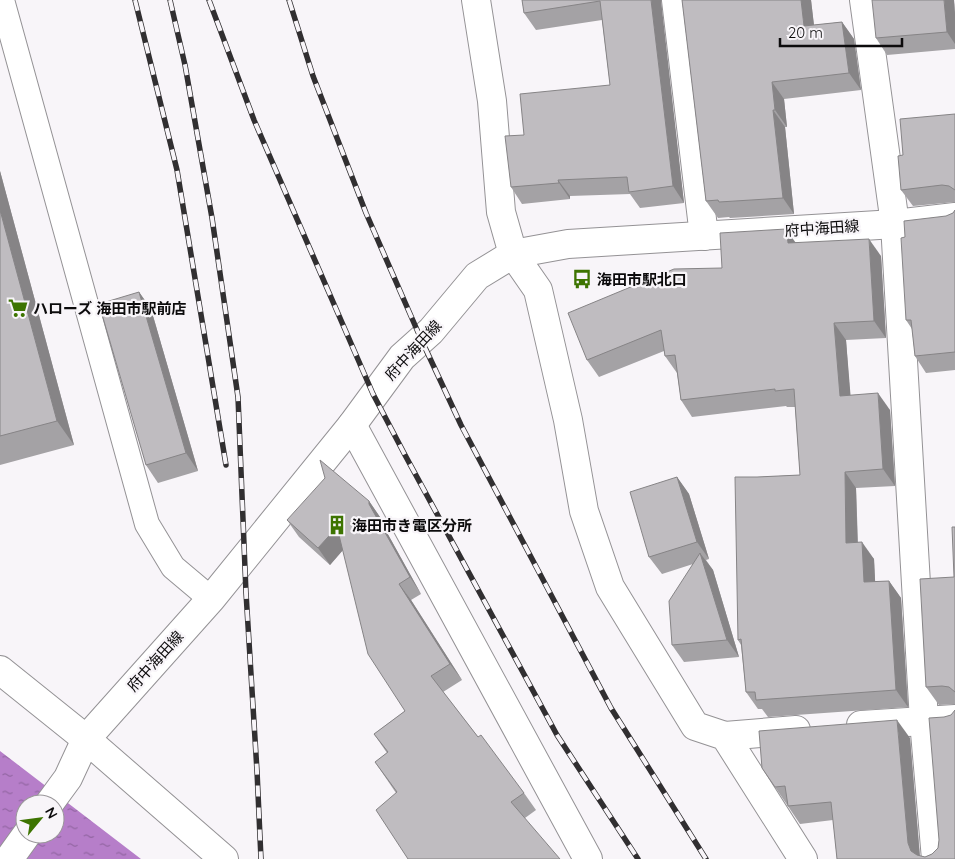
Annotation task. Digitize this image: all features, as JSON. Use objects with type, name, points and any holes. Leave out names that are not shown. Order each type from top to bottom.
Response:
[{"type":"street","points":[[476,0],[492,101],[501,212],[513,254],[538,290],[568,420],[584,511],[610,587],[695,726],[725,736],[955,718]]},
{"type":"street","points":[[676,0],[704,236]]},
{"type":"street","points":[[864,0],[895,224],[924,721],[936,859]]},
{"type":"street","name":"府中海田線","points":[[56,794],[68,778],[86,739],[210,599],[352,425],[402,357],[431,331],[477,276],[513,254],[568,244],[895,224],[955,217]]},
{"type":"street","points":[[352,425],[588,859]]},
{"type":"street","points":[[0,670],[86,739],[224,859]]},
{"type":"street","points":[[725,736],[803,859]]},
{"type":"street","points":[[9,859],[20,844]]},
{"type":"lane","points":[[2,0],[147,524],[173,567],[210,599]]},
{"type":"water","points":[[0,751],[56,794],[15,794],[15,844],[65,844],[65,801],[141,859],[0,859]]},
{"type":"building","points":[[522,0],[651,0],[673,186],[629,192],[627,177],[558,180],[559,183],[511,187],[505,136],[524,135],[520,94],[610,85],[600,1],[524,13]]},
{"type":"building","points":[[682,0],[801,0],[804,26],[842,22],[849,73],[772,82],[775,110],[773,110],[783,198],[719,202],[718,200],[706,201]]},
{"type":"building","points":[[872,0],[944,0],[947,32],[876,38]]},
{"type":"building","points":[[955,114],[955,190],[949,186],[942,185],[901,190],[898,156],[903,155],[900,119]]},
{"type":"building","points":[[0,210],[57,421],[0,436]]},
{"type":"building","points":[[955,210],[955,352],[915,356],[911,320],[906,320],[901,238],[905,237],[904,221],[946,216]]},
{"type":"building","points":[[786,229],[788,243],[869,239],[874,321],[834,323],[840,396],[878,393],[883,469],[845,472],[846,543],[862,542],[864,582],[889,581],[896,690],[756,700],[755,692],[746,692],[741,639],[738,640],[735,477],[800,475],[794,389],[775,391],[775,389],[681,400],[675,355],[665,356],[661,330],[587,360],[568,313],[674,269],[722,268],[720,233]]},
{"type":"building","points":[[139,292],[186,453],[146,465],[99,304]]},
{"type":"building","points":[[320,460],[369,501],[410,577],[399,584],[450,664],[431,676],[478,737],[481,735],[524,793],[511,802],[560,859],[408,859],[376,810],[397,792],[375,762],[388,752],[374,734],[405,711],[368,654],[337,527],[318,548],[287,520],[325,478]]},
{"type":"building","points":[[677,477],[697,542],[649,557],[630,492]]},
{"type":"building","points":[[952,527],[955,527],[955,692],[949,687],[926,687],[920,579],[954,577]]},
{"type":"building","points":[[700,553],[727,640],[672,645],[669,601]]},
{"type":"building","points":[[955,710],[955,859],[837,859],[831,802],[788,806],[785,786],[775,787],[762,768],[759,731],[897,720],[908,843],[911,851],[925,857],[932,854],[938,848],[939,840],[929,718],[951,715]]},
{"type":"railway","points":[[135,0],[177,170],[226,465]]},
{"type":"railway","points":[[170,0],[185,65],[212,218],[238,397],[246,593],[261,859]]},
{"type":"railway","points":[[209,0],[254,120],[373,394],[557,735],[638,859]]},
{"type":"railway","points":[[289,0],[313,76],[366,213],[461,425],[611,708],[706,859]]},
{"type":"place","name":"海田市駅北口","points":[[582,279]]},
{"type":"place","name":"ハローズ 海田市駅前店","points":[[18,308]]},
{"type":"place","name":"海田市き電区分所","points":[[337,525]]}]
